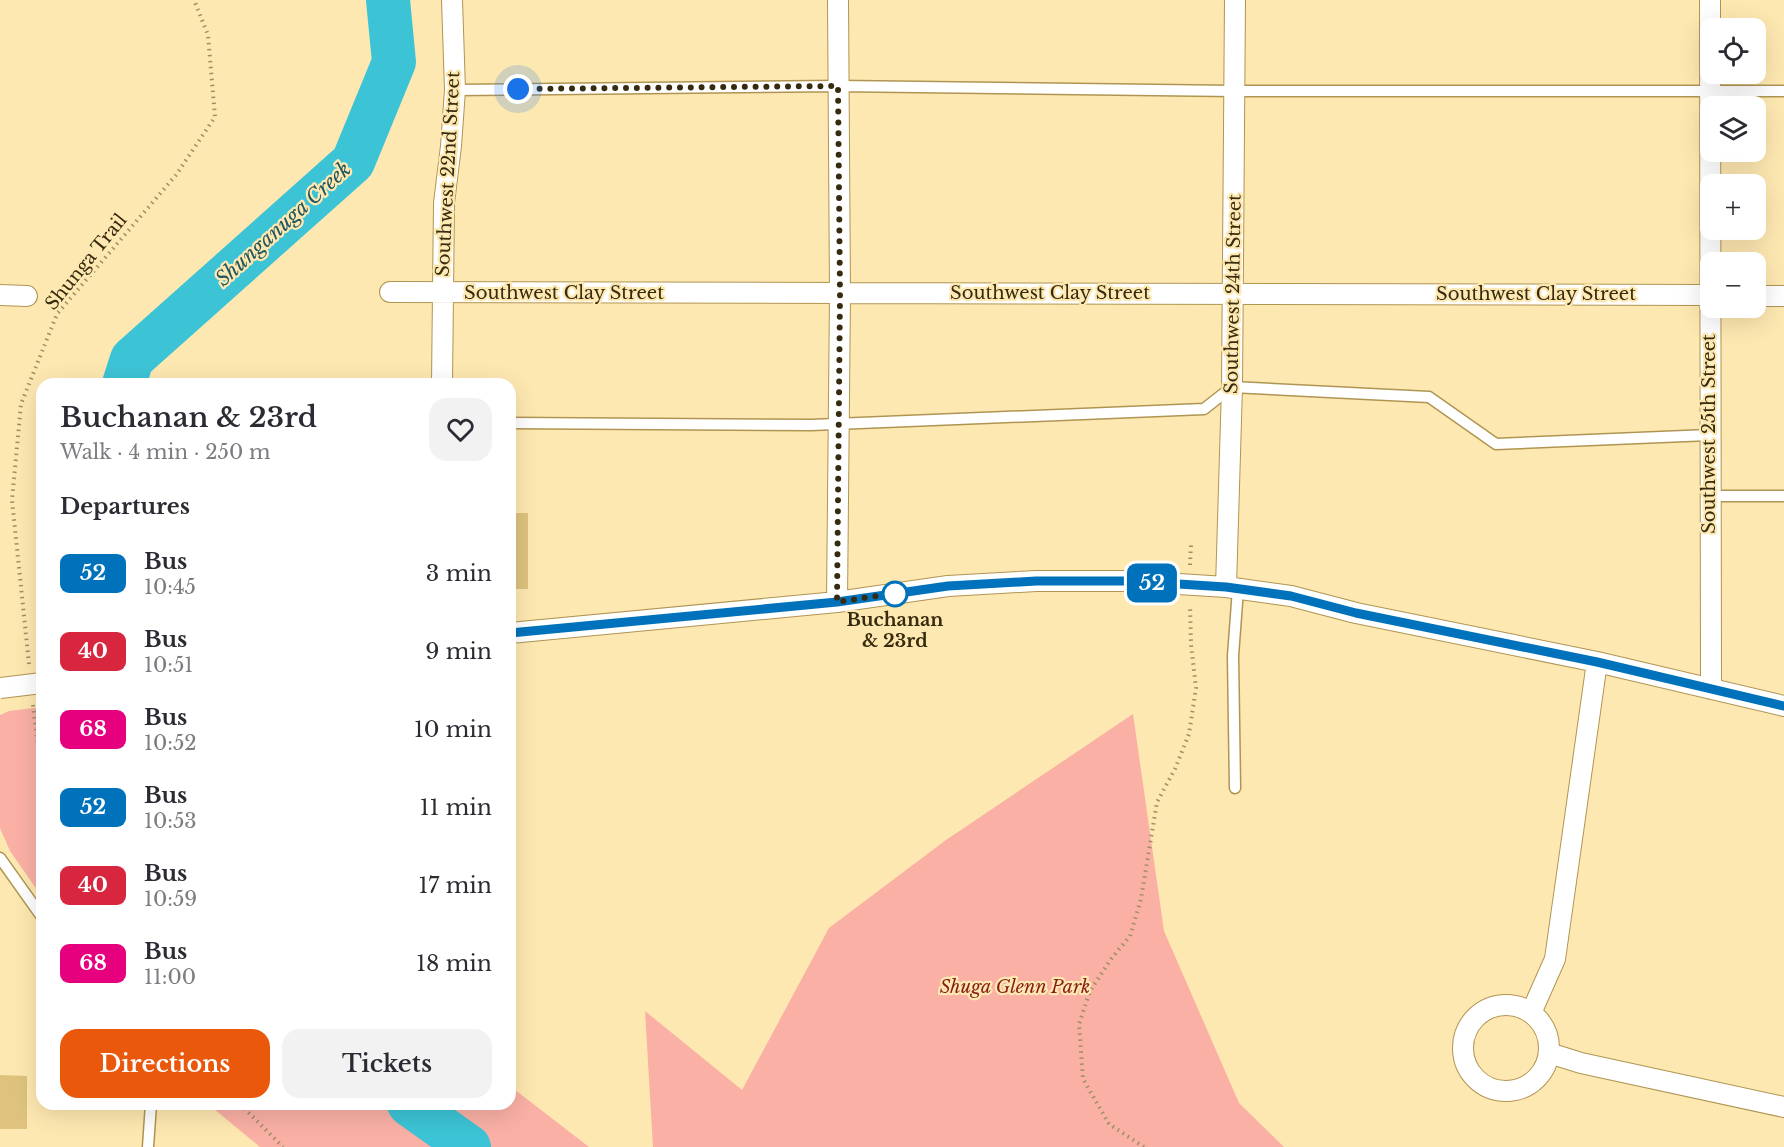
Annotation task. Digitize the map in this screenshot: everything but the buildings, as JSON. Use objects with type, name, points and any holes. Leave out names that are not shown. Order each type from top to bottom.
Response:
[{"type":"street","name":"Southwest 22nd Street","points":[[442,378],[444,203],[455,90],[452,0]]},
{"type":"street","points":[[837,602],[840,294],[838,0]]},
{"type":"street","name":"Southwest 24th Street","points":[[1232,588],[1235,0]]},
{"type":"street","name":"Southwest 25th Street","points":[[1710,0],[1710,252]]},
{"type":"street","name":"Southwest Clay Street","points":[[390,292],[442,294],[483,292],[1700,295]]},
{"type":"street","points":[[0,295],[27,296]]},
{"type":"street","points":[[1766,296],[1784,296]]},
{"type":"street","name":"Southwest 25th Street","points":[[1710,318],[1711,688]]},
{"type":"street","points":[[516,632],[837,602],[948,586],[1036,581],[1131,581],[1232,588],[1291,596],[1356,613],[1597,662],[1784,706]]},
{"type":"street","points":[[1531,1013],[1555,959],[1597,662]]},
{"type":"street","points":[[0,688],[34,684]]},
{"type":"street","points":[[1498,1006],[1518,1006],[1531,1013],[1544,1026],[1549,1039],[1549,1053],[1540,1074],[1527,1086],[1509,1091],[1494,1089],[1478,1081],[1470,1070],[1464,1055],[1466,1033],[1480,1014],[1498,1006]]},
{"type":"street","points":[[1549,1053],[1581,1063],[1784,1107]]},
{"type":"lane","points":[[455,90],[838,86],[1234,91],[1784,91]]},
{"type":"lane","points":[[516,423],[839,424],[1204,409],[1232,387],[1429,397],[1496,444],[1709,435]]},
{"type":"lane","points":[[1709,495],[1784,496]]},
{"type":"lane","points":[[1232,588],[1235,788]]},
{"type":"lane","points":[[1,862],[36,909]]},
{"type":"lane","points":[[148,1147],[151,1110]]},
{"type":"path","name":"Shunga Trail","points":[[36,719],[34,684],[12,500],[21,404],[57,314],[176,175],[215,117],[208,35],[194,0]]},
{"type":"path","points":[[1144,1147],[1109,1124],[1083,1079],[1079,1024],[1090,991],[1111,959],[1130,936],[1140,899],[1157,802],[1189,734],[1196,688],[1191,644],[1191,546]]},
{"type":"path","points":[[246,1110],[283,1147]]},
{"type":"green space","points":[[36,708],[36,888],[10,851],[0,828],[0,715],[9,711]]},
{"type":"green space","name":"Shuga Glenn Park","points":[[1133,714],[1164,931],[1239,1103],[1284,1147],[653,1147],[645,1011],[742,1090],[829,928],[946,840]]},
{"type":"green space","points":[[516,1091],[589,1147],[260,1147],[215,1110],[516,1110]]},
{"type":"waterway","name":"Shunganuga Creek","points":[[126,378],[132,359],[353,162],[394,62],[388,0]]},
{"type":"waterway","name":"Shunganuga Creek","points":[[417,1110],[469,1147]]},
{"type":"bus line","name":"52","points":[[516,632],[837,602],[948,586],[1036,581],[1131,581],[1226,587],[1291,596],[1356,613],[1597,662],[1784,706]]},
{"type":"place","name":"Buchanan & 23rd","points":[[895,594]]},
{"type":"route","points":[[518,89],[838,86],[840,294],[837,602],[904,592],[895,594]]}]
